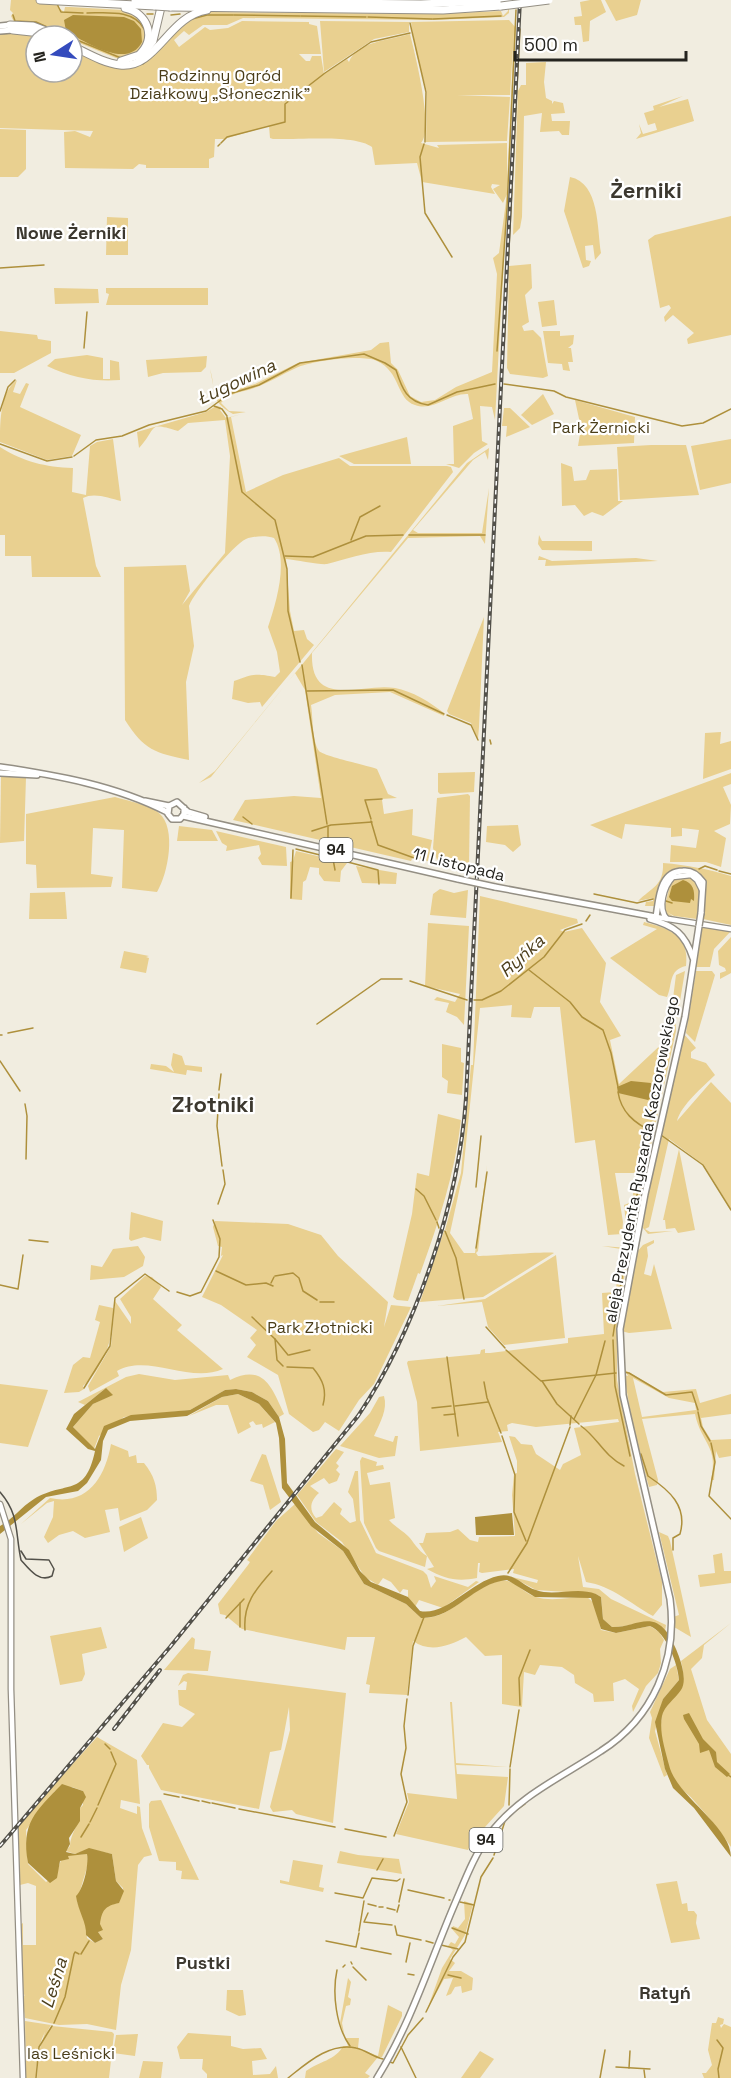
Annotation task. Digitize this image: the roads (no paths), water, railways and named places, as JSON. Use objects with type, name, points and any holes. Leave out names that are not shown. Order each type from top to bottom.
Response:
[{"type":"highway","points":[[40,0],[108,5],[165,2],[501,4],[510,0]]},
{"type":"highway","points":[[135,0],[248,8]]},
{"type":"highway","points":[[258,0],[268,2]]},
{"type":"highway","points":[[84,49],[117,64],[132,64],[148,56],[177,24],[189,15],[209,10],[248,8],[443,10],[549,0]]},
{"type":"highway","points":[[148,56],[157,41],[165,2]]},
{"type":"highway","points":[[84,48],[121,61],[136,58],[152,45],[165,2]]},
{"type":"highway","points":[[108,5],[135,11],[148,26],[149,38],[144,50],[135,57],[121,61]]},
{"type":"highway","points":[[11,28],[24,27]]},
{"type":"highway","points":[[11,28],[24,29]]},
{"type":"main road","points":[[0,26],[11,28]]},
{"type":"main road","points":[[0,31],[11,28]]},
{"type":"main road","name":"94","points":[[0,767],[80,781],[168,809],[174,819],[183,816]]},
{"type":"main road","name":"94","points":[[0,773],[46,775]]},
{"type":"main road","name":"94","points":[[168,809],[177,802],[184,808]]},
{"type":"main road","points":[[183,816],[184,808]]},
{"type":"main road","name":"11 Listopada","points":[[184,808],[214,821]]},
{"type":"main road","name":"11 Listopada","points":[[183,816],[214,821],[506,890],[645,916],[731,929]]},
{"type":"main road","points":[[656,917],[662,884],[675,872],[686,871],[698,876],[704,887],[693,953]]},
{"type":"main road","points":[[667,919],[662,908],[666,886],[673,877],[682,874],[692,876],[697,880],[703,896]]},
{"type":"main road","points":[[645,916],[680,932],[693,953]]},
{"type":"main road","name":"aleja Prezydenta Ryszarda Kaczorowskiego","points":[[377,2078],[400,2037],[465,1881],[489,1835],[526,1798],[603,1750],[631,1726],[650,1701],[662,1677],[670,1644],[671,1615],[667,1584],[623,1395],[620,1329],[645,1194],[682,1032],[694,960],[693,953]]},
{"type":"main road","points":[[0,1504],[11,1537],[11,1689],[23,2078]]},
{"type":"waterway","points":[[57,4],[61,12],[83,13]]},
{"type":"waterway","points":[[497,351],[507,208],[516,10]]},
{"type":"waterway","points":[[87,13],[127,15],[134,18],[144,29]]},
{"type":"waterway","points":[[147,14],[153,14]]},
{"type":"waterway","points":[[171,15],[180,14]]},
{"type":"waterway","points":[[13,15],[15,21],[40,24]]},
{"type":"waterway","points":[[192,19],[207,15],[233,15]]},
{"type":"waterway","points":[[234,15],[300,16]]},
{"type":"waterway","points":[[301,16],[366,17]]},
{"type":"waterway","points":[[433,19],[501,16]]},
{"type":"waterway","points":[[368,17],[432,19]]},
{"type":"waterway","points":[[410,23],[426,92],[425,142]]},
{"type":"waterway","points":[[504,348],[520,29]]},
{"type":"waterway","points":[[0,34],[11,33]]},
{"type":"waterway","points":[[221,143],[227,137],[285,122],[285,104],[325,73],[371,42],[410,33]]},
{"type":"waterway","points":[[84,43],[121,58]]},
{"type":"waterway","points":[[120,68],[143,64],[154,55]]},
{"type":"waterway","points":[[424,144],[420,157],[425,213],[452,257]]},
{"type":"waterway","points":[[0,268],[44,265]]},
{"type":"waterway","points":[[84,348],[87,312]]},
{"type":"waterway","name":"Ługowina","points":[[74,456],[96,440],[122,436],[149,425],[206,411],[229,394],[259,385],[300,363],[364,354],[396,370],[406,394],[415,401],[428,405],[457,392],[495,384]]},
{"type":"waterway","points":[[0,411],[8,387],[15,380]]},
{"type":"waterway","name":"Ługowina","points":[[504,384],[554,391],[566,397],[682,426],[703,423],[731,409]]},
{"type":"waterway","points":[[214,406],[222,409],[227,416]]},
{"type":"waterway","points":[[227,417],[242,492],[275,520],[287,569],[288,611],[300,662]]},
{"type":"waterway","name":"Ługowina","points":[[0,444],[47,461],[72,457]]},
{"type":"waterway","points":[[351,540],[360,517],[380,506]]},
{"type":"waterway","points":[[285,556],[313,557],[366,536],[403,535]]},
{"type":"waterway","points":[[409,535],[485,535]]},
{"type":"waterway","points":[[302,665],[327,824]]},
{"type":"waterway","points":[[307,691],[393,690],[444,714]]},
{"type":"waterway","points":[[447,715],[471,725],[478,740]]},
{"type":"waterway","points":[[490,740],[491,744]]},
{"type":"waterway","points":[[371,819],[365,800],[382,799]]},
{"type":"waterway","points":[[243,817],[252,824]]},
{"type":"waterway","points":[[371,821],[378,845],[417,859]]},
{"type":"waterway","points":[[312,831],[331,825],[372,822]]},
{"type":"waterway","points":[[328,827],[328,843]]},
{"type":"waterway","points":[[296,849],[324,856]]},
{"type":"waterway","points":[[291,898],[293,850]]},
{"type":"waterway","points":[[325,854],[325,856],[378,870],[379,884]]},
{"type":"waterway","points":[[333,859],[335,870]]},
{"type":"waterway","name":"Ryńka","points":[[699,869],[705,866],[717,870]]},
{"type":"waterway","name":"Ryńka","points":[[719,871],[731,874]]},
{"type":"waterway","name":"Ryńka","points":[[594,894],[637,903],[653,899]]},
{"type":"waterway","name":"Ryńka","points":[[666,901],[672,903]]},
{"type":"waterway","name":"Ryńka","points":[[586,921],[590,915]]},
{"type":"waterway","name":"Ryńka","points":[[474,1000],[482,1000],[501,991],[544,957],[565,930],[582,924]]},
{"type":"waterway","points":[[529,970],[570,1002],[582,1017],[603,1030],[611,1053],[618,1087]]},
{"type":"waterway","name":"Ryńka","points":[[317,1024],[381,979],[402,979]]},
{"type":"waterway","name":"Ryńka","points":[[410,981],[467,1000]]},
{"type":"waterway","points":[[8,1033],[33,1028]]},
{"type":"waterway","points":[[0,1061],[20,1091]]},
{"type":"waterway","name":"Ryńka","points":[[219,1090],[221,1074]]},
{"type":"waterway","points":[[618,1092],[625,1111],[640,1125],[653,1132]]},
{"type":"waterway","name":"Ryńka","points":[[219,1094],[217,1126],[222,1166]]},
{"type":"waterway","points":[[25,1104],[26,1159]]},
{"type":"waterway","points":[[661,1135],[703,1165],[731,1210]]},
{"type":"waterway","points":[[476,1187],[481,1136]]},
{"type":"waterway","points":[[629,1231],[650,1137]]},
{"type":"waterway","name":"Ryńka","points":[[218,1204],[225,1184],[223,1170]]},
{"type":"waterway","points":[[476,1248],[487,1172]]},
{"type":"waterway","points":[[416,1189],[424,1196],[436,1220]]},
{"type":"waterway","name":"Ryńka","points":[[177,1292],[190,1296],[201,1292],[219,1257],[220,1239],[213,1220]]},
{"type":"waterway","points":[[437,1222],[439,1228]]},
{"type":"waterway","points":[[445,1231],[456,1258],[464,1299]]},
{"type":"waterway","points":[[29,1240],[48,1242]]},
{"type":"waterway","points":[[613,1336],[626,1250]]},
{"type":"waterway","points":[[0,1285],[18,1289],[23,1255]]},
{"type":"waterway","points":[[216,1271],[246,1285],[266,1283],[273,1286]]},
{"type":"waterway","points":[[275,1276],[293,1273],[299,1278],[303,1291],[317,1300]]},
{"type":"waterway","name":"Ryńka","points":[[84,1388],[110,1346],[115,1298],[145,1274],[169,1291]]},
{"type":"waterway","points":[[271,1283],[274,1277]]},
{"type":"waterway","points":[[320,1302],[334,1302]]},
{"type":"waterway","points":[[252,1317],[275,1339],[277,1360],[283,1366]]},
{"type":"waterway","points":[[486,1327],[505,1348]]},
{"type":"waterway","points":[[275,1339],[288,1355]]},
{"type":"waterway","points":[[613,1340],[615,1386],[630,1456]]},
{"type":"waterway","points":[[574,1419],[596,1375],[605,1341]]},
{"type":"waterway","points":[[289,1355],[310,1350]]},
{"type":"waterway","points":[[506,1350],[541,1381],[616,1373]]},
{"type":"waterway","points":[[447,1357],[458,1436]]},
{"type":"waterway","points":[[287,1367],[313,1368],[323,1385],[325,1395],[323,1405]]},
{"type":"waterway","points":[[623,1372],[629,1373],[666,1395],[692,1392],[698,1410]]},
{"type":"waterway","points":[[542,1381],[557,1404],[579,1424]]},
{"type":"waterway","points":[[484,1382],[487,1398],[501,1433]]},
{"type":"waterway","points":[[455,1406],[488,1402]]},
{"type":"waterway","points":[[432,1408],[451,1406]]},
{"type":"waterway","points":[[698,1412],[701,1426],[710,1441]]},
{"type":"waterway","points":[[444,1415],[455,1414]]},
{"type":"waterway","points":[[570,1425],[571,1416]]},
{"type":"waterway","points":[[581,1426],[611,1457],[624,1466]]},
{"type":"waterway","points":[[508,1573],[527,1543],[570,1427]]},
{"type":"waterway","points":[[502,1436],[515,1475],[514,1512],[526,1541]]},
{"type":"waterway","points":[[711,1443],[715,1462],[709,1496],[731,1519]]},
{"type":"waterway","points":[[641,1454],[648,1476],[663,1487],[679,1507],[682,1524],[680,1534],[673,1538],[673,1550]]},
{"type":"waterway","points":[[245,1630],[246,1612],[251,1598],[272,1571]]},
{"type":"waterway","points":[[226,1618],[244,1599]]},
{"type":"waterway","points":[[240,1603],[240,1627]]},
{"type":"waterway","points":[[408,1695],[413,1646],[424,1617]]},
{"type":"waterway","points":[[520,1705],[519,1678],[530,1650]]},
{"type":"waterway","points":[[394,1836],[407,1802],[401,1774],[406,1748],[404,1726],[407,1699]]},
{"type":"waterway","points":[[510,1767],[519,1710]]},
{"type":"waterway","name":"Leśna","points":[[105,1744],[110,1749]]},
{"type":"waterway","name":"Leśna","points":[[98,1805],[116,1764],[111,1752]]},
{"type":"waterway","points":[[509,1805],[510,1769]]},
{"type":"waterway","points":[[164,1794],[179,1797]]},
{"type":"waterway","points":[[182,1797],[199,1801]]},
{"type":"waterway","points":[[202,1801],[210,1803]]},
{"type":"waterway","points":[[212,1803],[235,1808]]},
{"type":"waterway","points":[[514,1812],[525,1804]]},
{"type":"waterway","name":"Leśna","points":[[90,1822],[97,1808]]},
{"type":"waterway","points":[[239,1809],[335,1827]]},
{"type":"waterway","points":[[494,1855],[505,1821],[514,1812]]},
{"type":"waterway","name":"Leśna","points":[[81,1837],[89,1824]]},
{"type":"waterway","points":[[345,1829],[386,1837]]},
{"type":"waterway","points":[[426,2012],[453,1957],[465,1942],[481,1877],[493,1858]]},
{"type":"waterway","points":[[377,1870],[383,1859]]},
{"type":"waterway","points":[[335,1893],[363,1898],[372,1878],[397,1881],[400,1879]]},
{"type":"waterway","points":[[399,1902],[404,1879]]},
{"type":"waterway","points":[[408,1890],[444,1898]]},
{"type":"waterway","points":[[359,1931],[364,1901]]},
{"type":"waterway","points":[[460,1902],[474,1905]]},
{"type":"waterway","points":[[368,1904],[376,1906]]},
{"type":"waterway","points":[[397,1912],[399,1905]]},
{"type":"waterway","points":[[387,1908],[395,1910]]},
{"type":"waterway","points":[[368,1913],[364,1922],[392,1925]]},
{"type":"waterway","points":[[395,1926],[397,1935],[421,1940]]},
{"type":"waterway","points":[[452,1928],[468,1934]]},
{"type":"waterway","points":[[326,1941],[356,1947],[359,1933]]},
{"type":"waterway","name":"Leśna","points":[[81,1954],[89,1941]]},
{"type":"waterway","points":[[426,1941],[433,1943]]},
{"type":"waterway","points":[[406,1962],[410,1943]]},
{"type":"waterway","points":[[441,1945],[458,1949]]},
{"type":"waterway","points":[[361,1948],[391,1954]]},
{"type":"waterway","name":"Leśna","points":[[54,2023],[65,1997],[74,1954],[75,1952],[79,1954]]},
{"type":"waterway","points":[[353,1967],[366,1980]]},
{"type":"waterway","points":[[337,1970],[336,2009],[341,2029],[350,2046]]},
{"type":"waterway","points":[[408,1974],[414,1975]]},
{"type":"waterway","points":[[448,1975],[461,1978]]},
{"type":"waterway","points":[[390,2062],[393,2063],[408,2035],[423,2018]]},
{"type":"waterway","name":"Leśna","points":[[36,2078],[39,2047],[52,2026]]},
{"type":"waterway","points":[[717,2040],[723,2048],[718,2069],[719,2078]]},
{"type":"waterway","points":[[401,2047],[416,2078]]},
{"type":"waterway","points":[[288,2078],[319,2055],[337,2048],[356,2048],[383,2059]]},
{"type":"waterway","points":[[600,2078],[605,2050]]},
{"type":"waterway","points":[[629,2068],[630,2051]]},
{"type":"waterway","points":[[616,2067],[650,2069]]},
{"type":"waterway","points":[[644,2070],[645,2078]]},
{"type":"tram line","points":[[0,1492],[14,1517],[21,1560],[39,1576],[43,1578],[52,1576],[54,1569],[49,1560],[26,1559],[21,1551]]},
{"type":"railway","points":[[0,1846],[170,1647],[358,1416],[379,1382],[416,1305],[444,1222],[462,1138],[466,1098],[520,0]]},
{"type":"railway","points":[[114,1729],[160,1670]]},
{"type":"district","name":"Żerniki","points":[[646,190]]},
{"type":"district","name":"Nowe Żerniki","points":[[71,233]]},
{"type":"district","name":"Złotniki","points":[[213,1104]]},
{"type":"district","name":"Pustki","points":[[203,1963]]},
{"type":"district","name":"Ratyń","points":[[665,1993]]},
{"type":"park label","name":"Rodzinny Ogród Działkowy „Słonecznik”","points":[[220,84]]},
{"type":"park label","name":"Park Żernicki","points":[[601,427]]},
{"type":"park label","name":"Park Złotnicki","points":[[320,1327]]},
{"type":"park label","name":"las Leśnicki","points":[[71,2053]]}]
